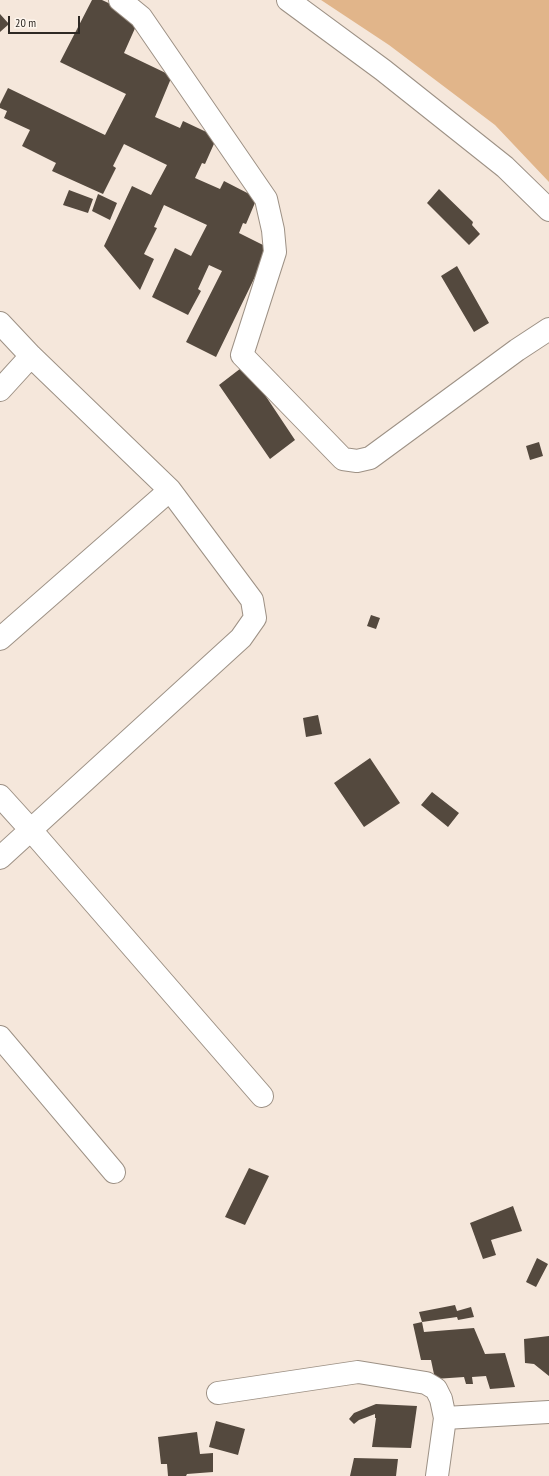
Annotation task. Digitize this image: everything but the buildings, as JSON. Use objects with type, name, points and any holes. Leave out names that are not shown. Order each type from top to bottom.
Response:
[{"type":"street","points":[[120,0],[141,17],[266,199],[274,230],[275,252],[242,355],[343,459],[357,461],[370,458],[517,350],[549,329]]},
{"type":"street","points":[[288,0],[383,70],[505,166],[549,210]]},
{"type":"street","points":[[0,323],[31,356],[170,490],[252,600],[255,618],[241,638],[0,858]]},
{"type":"street","points":[[0,390],[31,356]]},
{"type":"street","points":[[0,639],[170,490]]},
{"type":"street","points":[[0,796],[262,1096]]},
{"type":"street","points":[[0,1038],[114,1172]]},
{"type":"street","points":[[218,1393],[358,1372],[426,1383],[436,1389],[441,1399],[445,1418],[437,1476]]},
{"type":"street","points":[[445,1418],[549,1412]]},
{"type":"shaded area","points":[[321,0],[549,0],[549,182],[495,125],[389,45]]}]
